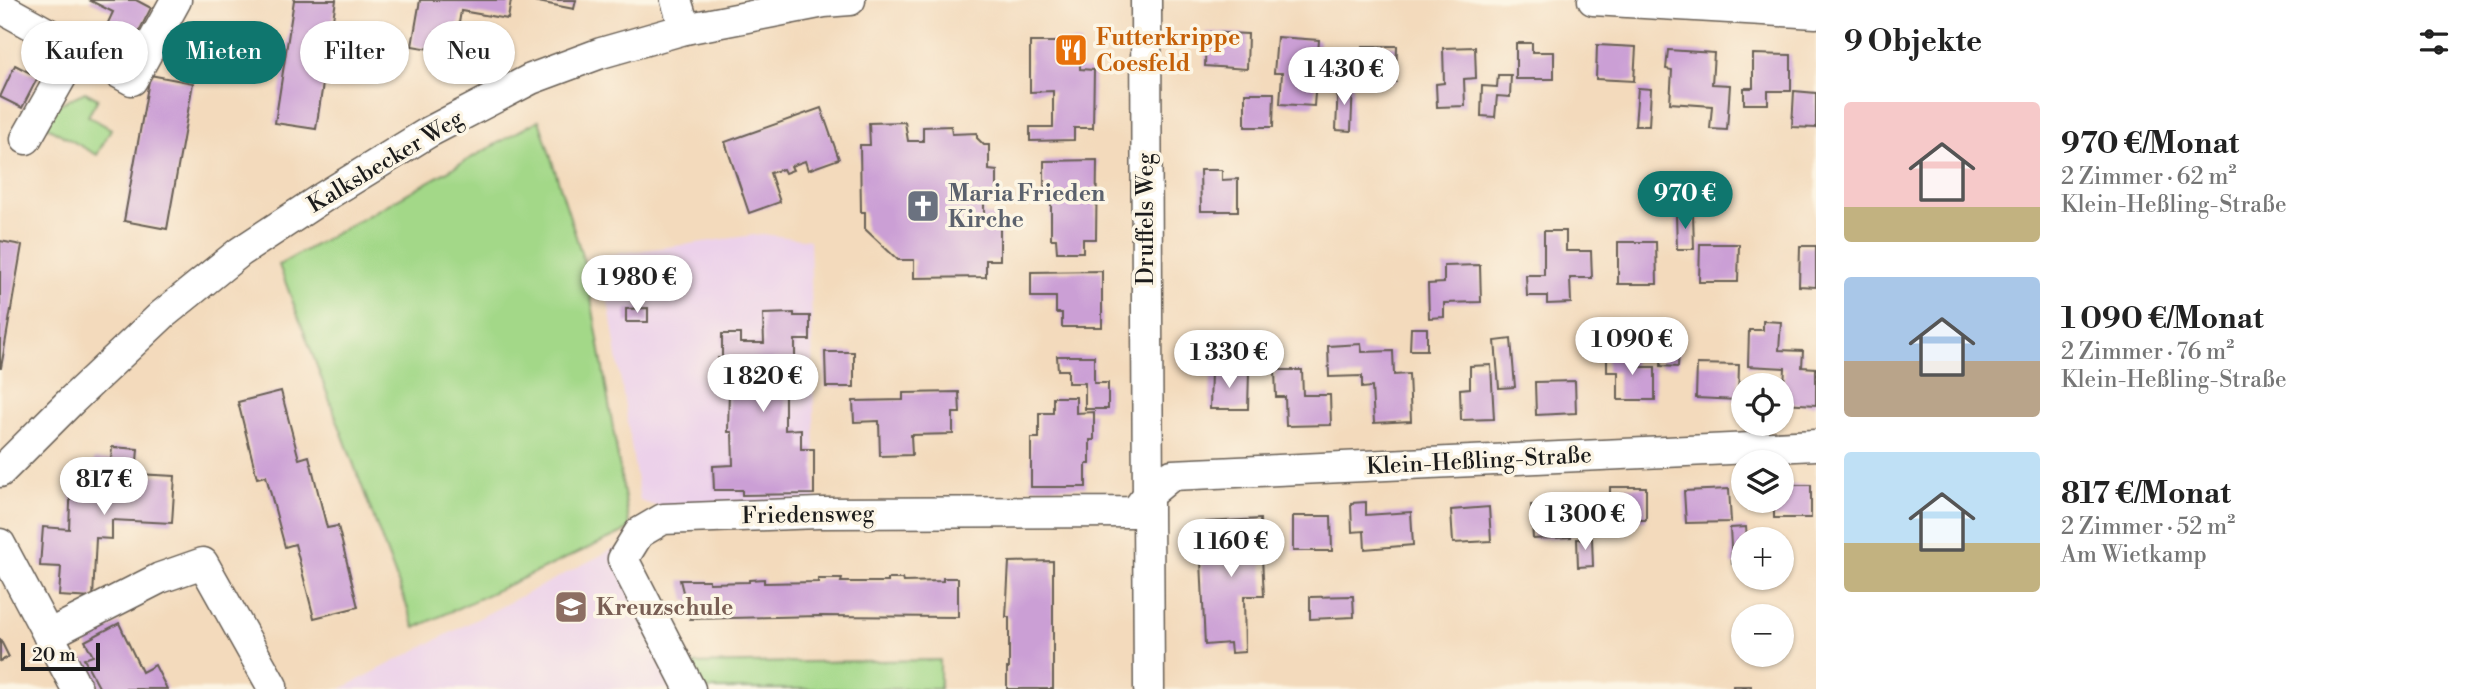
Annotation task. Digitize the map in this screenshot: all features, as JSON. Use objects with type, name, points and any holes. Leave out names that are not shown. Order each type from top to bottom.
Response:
[{"type":"street","points":[[148,51],[176,0]]},
{"type":"street","points":[[676,0],[685,29]]},
{"type":"street","name":"Kalksbecker Weg","points":[[0,472],[162,315],[240,252],[429,132],[531,79],[601,53],[685,29],[824,2],[850,0]]},
{"type":"street","name":"Druffels Weg","points":[[1146,0],[1145,312],[1149,689]]},
{"type":"street","points":[[1593,0],[1816,13]]},
{"type":"street","points":[[11,7],[33,21]]},
{"type":"street","points":[[26,139],[57,84]]},
{"type":"street","name":"Klein-Heßling-Straße","points":[[1149,494],[1172,475],[1215,471],[1816,445]]},
{"type":"street","name":"Friedensweg","points":[[690,689],[623,559],[639,533],[663,519],[819,513],[1135,512],[1149,494]]},
{"type":"street","points":[[0,544],[77,689]]},
{"type":"street","points":[[48,635],[160,578],[203,563],[272,686]]},
{"type":"shaded area","points":[[762,234],[810,240],[816,504],[659,507],[640,501],[601,256]]},
{"type":"shaded area","name":"Kreuzschule","points":[[615,548],[682,689],[341,689]]},
{"type":"green space","points":[[85,92],[98,99],[88,116],[111,129],[97,155],[37,121],[42,112]]},
{"type":"green space","points":[[539,120],[586,268],[630,529],[415,628],[279,265]]},
{"type":"green space","points":[[940,660],[940,689],[694,689],[681,664]]},
{"type":"building","points":[[89,0],[136,0],[151,8],[144,21],[109,21],[113,12]]},
{"type":"building","points":[[294,0],[336,0],[333,21],[300,21],[300,84],[323,84],[316,129],[275,123],[281,84],[286,84],[286,52]]},
{"type":"building","points":[[420,0],[511,0],[508,19],[461,11],[459,21],[423,21],[423,48],[412,46]]},
{"type":"building","points":[[528,0],[576,0],[574,9]]},
{"type":"building","points":[[1206,32],[1248,34],[1247,69],[1205,66]]},
{"type":"building","points":[[1277,37],[1319,40],[1314,106],[1280,104],[1282,73],[1274,73]]},
{"type":"building","points":[[1030,42],[1080,42],[1080,69],[1094,70],[1093,128],[1074,128],[1074,140],[1030,141],[1030,127],[1053,127],[1053,91],[1030,92]]},
{"type":"building","points":[[1516,43],[1532,43],[1532,52],[1554,52],[1554,79],[1516,79]]},
{"type":"building","points":[[1597,45],[1636,47],[1634,81],[1596,79]]},
{"type":"building","points":[[1363,46],[1397,46],[1396,82],[1362,81]]},
{"type":"building","points":[[1475,47],[1476,78],[1464,79],[1465,106],[1437,107],[1436,84],[1444,83],[1443,48]]},
{"type":"building","points":[[1668,50],[1714,53],[1712,84],[1730,85],[1727,130],[1710,129],[1712,106],[1670,103],[1672,70],[1666,69]]},
{"type":"building","points":[[1753,54],[1791,55],[1791,91],[1768,91],[1768,104],[1744,104],[1744,88],[1753,88]]},
{"type":"building","points":[[15,65],[21,68],[21,84],[34,84],[22,108],[0,97]]},
{"type":"building","points":[[150,75],[162,77],[162,84],[193,84],[167,229],[124,221]]},
{"type":"building","points":[[1498,75],[1511,75],[1510,97],[1497,96],[1495,117],[1481,116],[1482,86],[1497,87]]},
{"type":"building","points":[[1338,83],[1353,84],[1351,131],[1336,130]]},
{"type":"building","points":[[1638,88],[1651,89],[1649,126],[1635,126]]},
{"type":"building","points":[[1794,91],[1816,93],[1816,128],[1792,127]]},
{"type":"building","points":[[1245,93],[1274,93],[1273,127],[1245,127]]},
{"type":"building","points":[[821,108],[839,159],[808,170],[805,161],[791,166],[793,170],[785,173],[783,169],[770,173],[780,202],[749,213],[725,142]]},
{"type":"building","name":"Maria Frieden Kirche","points":[[905,122],[908,141],[923,141],[923,127],[951,126],[952,134],[977,133],[977,138],[984,145],[989,145],[989,170],[997,171],[997,199],[984,199],[984,215],[1000,216],[1000,260],[986,260],[986,277],[914,278],[914,260],[898,260],[865,229],[865,212],[861,212],[860,145],[870,145],[869,123]]},
{"type":"building","points":[[1097,160],[1096,239],[1083,239],[1083,252],[1057,252],[1056,239],[1051,239],[1051,186],[1044,186],[1044,161]]},
{"type":"building","points":[[1200,170],[1222,170],[1222,180],[1238,179],[1238,211],[1201,211]]},
{"type":"building","points":[[1693,213],[1694,249],[1677,249],[1676,214]]},
{"type":"building","points":[[1544,231],[1566,231],[1566,251],[1591,251],[1592,278],[1570,278],[1571,303],[1547,304],[1547,296],[1527,296],[1526,275],[1544,275]]},
{"type":"building","points":[[0,241],[22,245],[1,368],[0,368]]},
{"type":"building","points":[[1618,242],[1656,242],[1657,284],[1618,284]]},
{"type":"building","points":[[1700,244],[1739,244],[1738,282],[1699,282]]},
{"type":"building","points":[[1800,246],[1816,246],[1816,287],[1799,286]]},
{"type":"building","points":[[1480,265],[1481,302],[1444,303],[1444,317],[1429,318],[1428,284],[1444,283],[1444,266]]},
{"type":"building","points":[[1102,271],[1102,327],[1062,327],[1062,313],[1056,313],[1056,297],[1031,297],[1031,272]]},
{"type":"building","points":[[648,308],[648,322],[626,322],[626,309]]},
{"type":"building","points":[[794,313],[794,316],[810,316],[810,340],[795,340],[795,359],[773,359],[773,367],[785,367],[785,378],[773,378],[774,386],[785,386],[785,430],[801,429],[801,449],[814,449],[814,494],[742,495],[742,490],[714,490],[713,466],[733,465],[732,432],[728,432],[729,389],[718,389],[718,358],[722,358],[722,334],[740,334],[740,343],[764,343],[763,314]]},
{"type":"building","points":[[1763,321],[1781,322],[1779,350],[1803,351],[1802,367],[1816,368],[1816,405],[1794,404],[1794,373],[1785,373],[1785,368],[1748,366],[1749,330],[1763,330]]},
{"type":"building","points":[[1663,324],[1680,325],[1678,367],[1661,366]]},
{"type":"building","points":[[1411,328],[1427,328],[1427,350],[1410,350]]},
{"type":"building","points":[[1262,334],[1262,363],[1245,363],[1245,335]]},
{"type":"building","points":[[1511,339],[1515,387],[1499,388],[1495,341]]},
{"type":"building","points":[[1361,344],[1362,352],[1393,351],[1394,375],[1409,374],[1411,421],[1374,423],[1372,387],[1362,388],[1362,376],[1329,377],[1328,346]]},
{"type":"building","points":[[825,352],[854,352],[854,387],[826,387]]},
{"type":"building","points":[[1607,352],[1634,352],[1634,367],[1655,367],[1655,400],[1618,400],[1618,372],[1607,372]]},
{"type":"building","points":[[1057,356],[1094,356],[1094,383],[1108,383],[1108,409],[1085,409],[1085,383],[1068,383],[1068,370],[1058,370]]},
{"type":"building","points":[[1697,364],[1739,365],[1739,373],[1731,373],[1731,400],[1696,398]]},
{"type":"building","points":[[1491,365],[1494,419],[1461,420],[1460,389],[1470,388],[1470,366]]},
{"type":"building","points":[[1211,370],[1249,371],[1248,409],[1210,409]]},
{"type":"building","points":[[1275,370],[1302,370],[1303,395],[1330,395],[1331,425],[1286,426],[1285,397],[1276,397]]},
{"type":"building","points":[[1575,381],[1576,413],[1536,415],[1535,382]]},
{"type":"building","points":[[281,391],[299,459],[309,456],[327,528],[338,526],[358,607],[314,618],[295,544],[285,547],[266,476],[257,478],[238,402]]},
{"type":"building","points":[[959,392],[960,413],[953,413],[953,434],[911,435],[912,455],[880,456],[879,421],[854,422],[853,401],[903,400],[903,393]]},
{"type":"building","points":[[1053,397],[1076,397],[1076,413],[1094,412],[1094,440],[1090,440],[1086,487],[1031,487],[1031,438],[1039,438],[1039,413],[1053,413]]},
{"type":"building","points":[[112,447],[138,449],[136,474],[175,476],[172,523],[112,520],[112,539],[96,538],[93,598],[59,596],[61,567],[40,566],[43,527],[69,529],[71,479],[93,480],[94,459],[111,460]]},
{"type":"building","points":[[1794,485],[1811,485],[1811,518],[1774,518],[1774,513],[1794,513]]},
{"type":"building","points":[[1610,487],[1646,487],[1646,520],[1610,517]]},
{"type":"building","points":[[1729,489],[1731,522],[1686,523],[1684,491]]},
{"type":"building","points":[[1366,502],[1366,515],[1411,512],[1413,545],[1365,549],[1364,531],[1352,532],[1351,503]]},
{"type":"building","points":[[1569,503],[1571,537],[1533,539],[1531,505]]},
{"type":"building","points":[[1489,507],[1491,541],[1453,543],[1451,510]]},
{"type":"building","points":[[1293,516],[1331,516],[1332,551],[1293,551]]},
{"type":"building","points":[[1260,519],[1264,596],[1244,596],[1245,652],[1231,653],[1230,643],[1205,645],[1201,561],[1208,561],[1206,522]]},
{"type":"building","points":[[1592,538],[1593,566],[1578,567],[1577,539]]},
{"type":"building","points":[[1053,561],[1053,689],[1007,689],[1009,617],[1006,617],[1009,562]]},
{"type":"building","points":[[943,578],[958,578],[958,617],[690,619],[690,600],[685,600],[680,580],[709,580],[709,583],[764,579],[764,583],[818,582],[818,579],[888,582],[888,579],[902,579],[903,582],[943,581]]},
{"type":"building","points":[[1353,596],[1354,617],[1310,619],[1310,597]]},
{"type":"building","points":[[119,623],[142,672],[155,665],[167,689],[100,689],[84,659],[93,656],[85,641]]},
{"type":"building","points":[[0,639],[9,657],[0,661]]},
{"type":"building","points":[[1733,686],[1751,686],[1751,689],[1733,689]]},
{"type":"place","name":"Futterkrippe Coesfeld","points":[[1071,50]]},
{"type":"place","name":"Maria Frieden Kirche","points":[[923,206]]},
{"type":"place","name":"Kreuzschule","points":[[571,607]]}]
